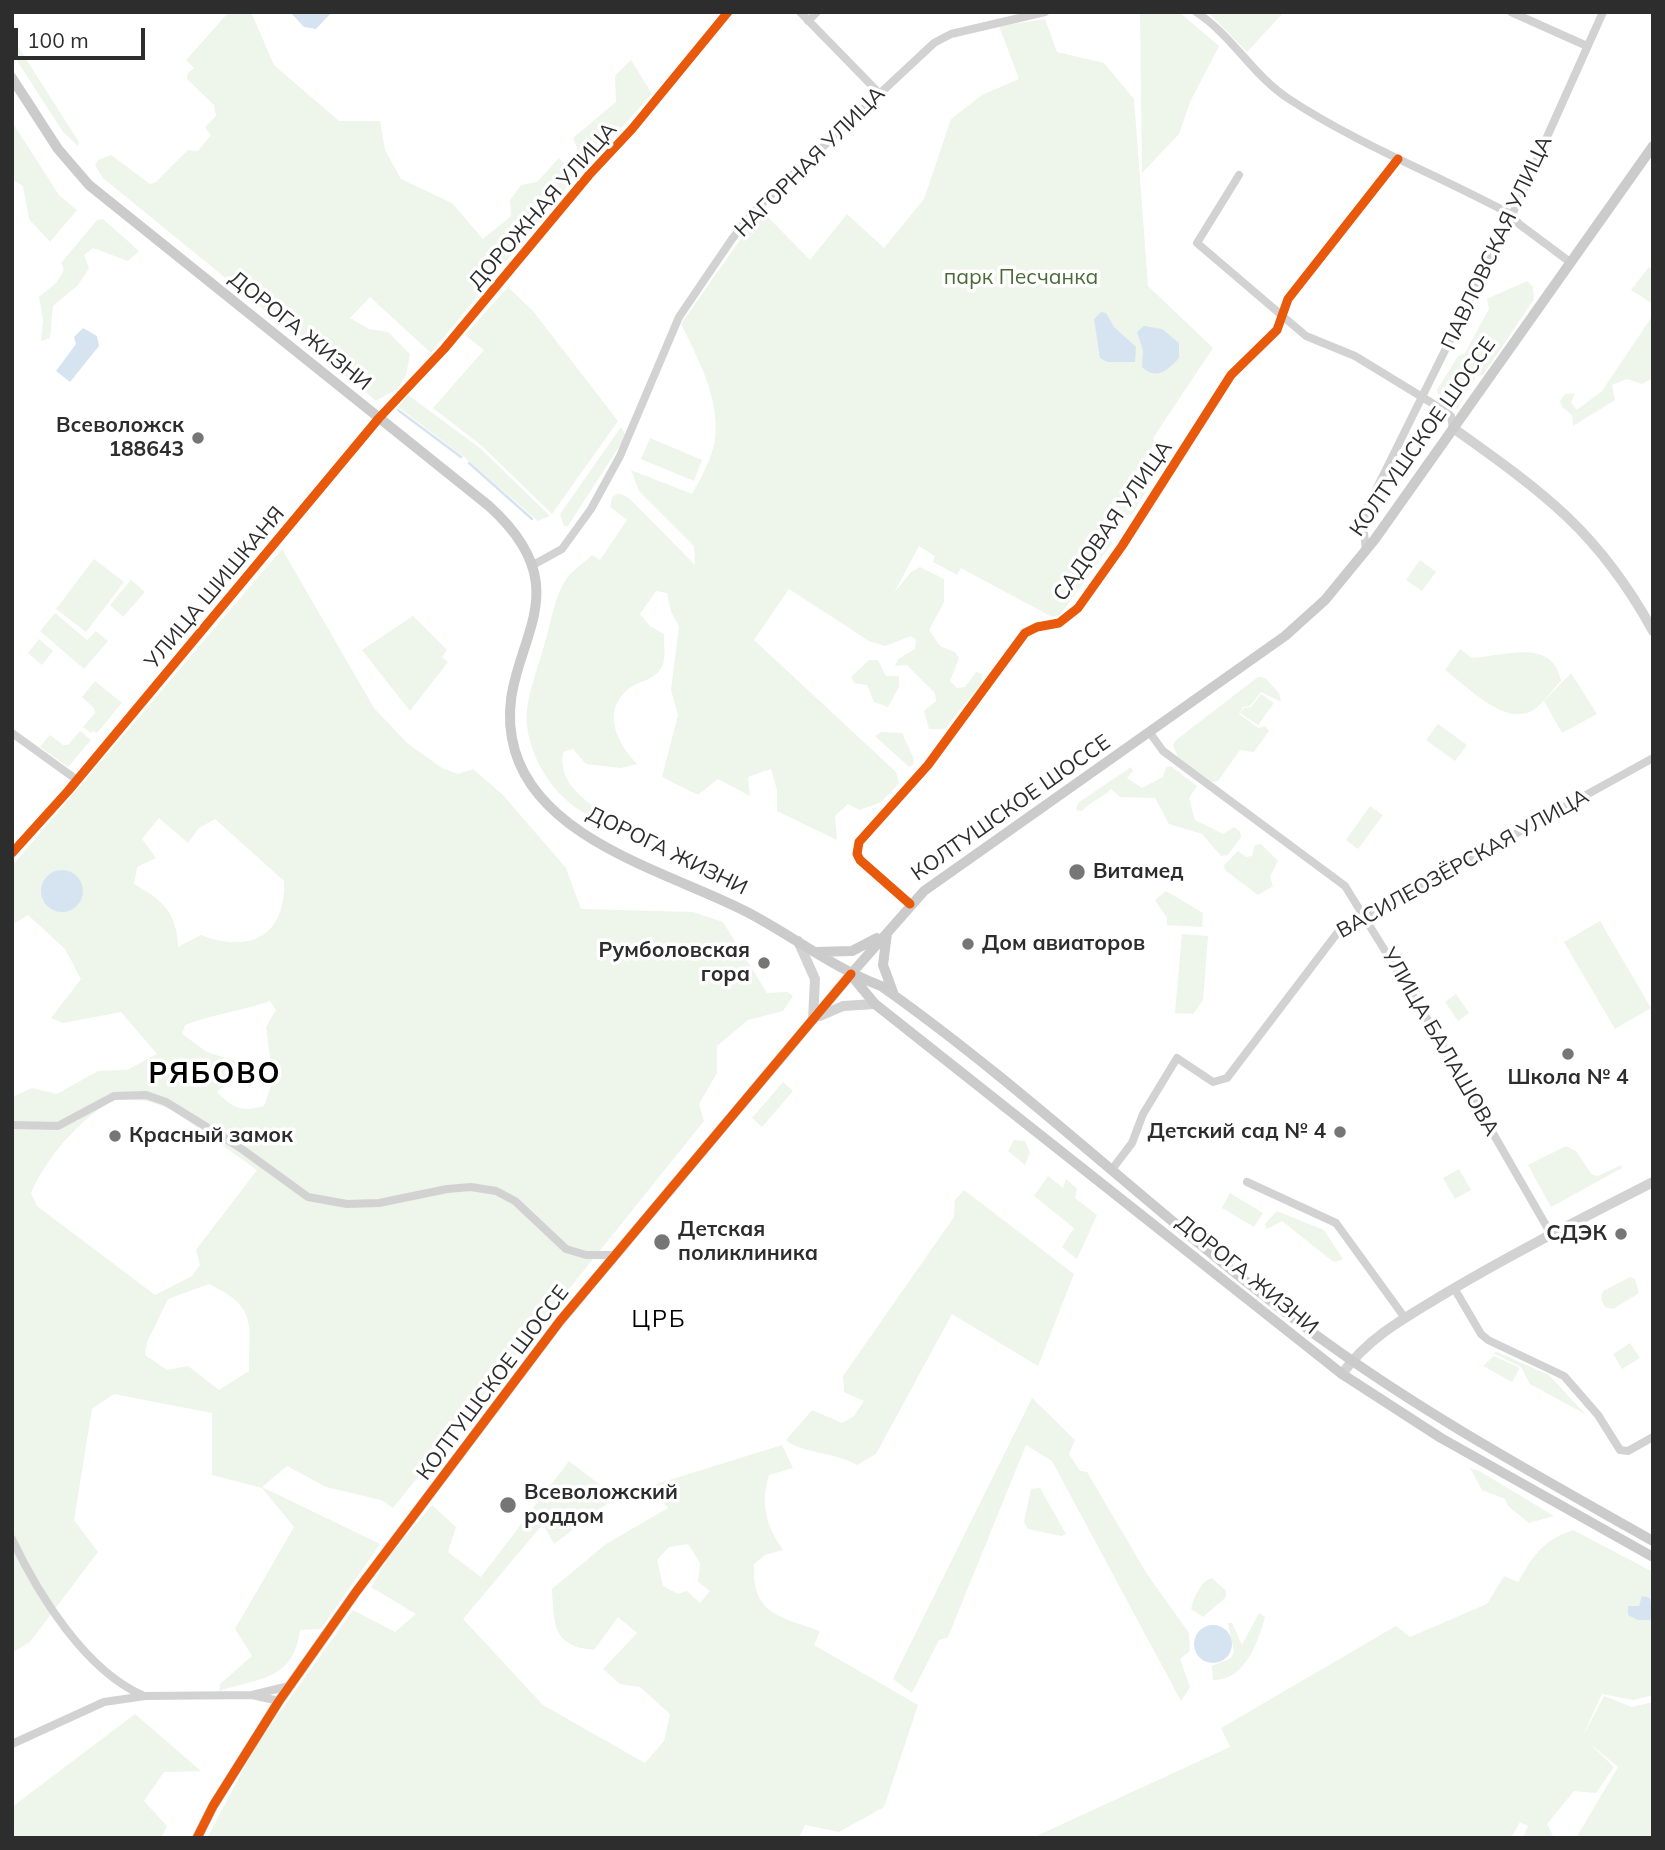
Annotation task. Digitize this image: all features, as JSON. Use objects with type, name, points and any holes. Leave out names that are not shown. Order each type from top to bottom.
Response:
[{"type":"main road","name":"ДОРОГА ЖИЗНИ","points":[[12,78],[58,149],[89,185],[379,418],[512,529],[533,565],[538,597],[510,712],[516,752],[537,791],[570,825],[597,842],[746,912],[851,974],[894,995],[1113,1168],[1189,1233],[1352,1360],[1466,1436],[1653,1541]]},
{"type":"main road","name":"КОЛТУШСКОЕ ШОССЕ","points":[[851,974],[910,904],[978,852],[1150,733],[1298,625],[1351,571],[1653,146]]},
{"type":"main road","points":[[816,952],[852,951],[887,930]]},
{"type":"main road","points":[[887,930],[883,965],[894,995]]},
{"type":"main road","name":"ДОРОГА ЖИЗНИ","points":[[851,974],[875,1004],[1342,1374],[1450,1443],[1653,1558]]},
{"type":"street","name":"ДОРОЖНАЯ УЛИЦА","points":[[379,418],[444,349],[728,12]]},
{"type":"street","points":[[800,12],[879,93]]},
{"type":"street","points":[[808,21],[817,12]]},
{"type":"street","name":"НАГОРНАЯ УЛИЦА","points":[[533,565],[562,549],[591,509],[616,464],[679,317],[753,212],[924,51],[951,34],[1045,12]]},
{"type":"street","points":[[1196,12],[1211,22],[1263,78],[1288,99],[1398,159],[1458,186],[1512,215],[1519,224],[1570,262]]},
{"type":"street","points":[[1511,12],[1587,46]]},
{"type":"street","name":"ПАВЛОВСКАЯ УЛИЦА","points":[[1367,550],[1363,525],[1365,512],[1424,398],[1512,215],[1602,12]]},
{"type":"street","name":"САДОВАЯ УЛИЦА","points":[[910,904],[860,860],[856,848],[859,842],[928,765],[1025,633],[1037,627],[1059,623],[1078,608],[1137,523],[1231,375],[1277,330],[1288,299],[1398,159]]},
{"type":"street","points":[[1239,175],[1196,243],[1306,336],[1355,356],[1424,398],[1451,416],[1453,428],[1537,488],[1579,525],[1606,556],[1653,631]]},
{"type":"street","name":"УЛИЦА ШИШКАНЯ","points":[[12,853],[77,780],[379,418]]},
{"type":"street","points":[[12,733],[77,780]]},
{"type":"street","name":"УЛИЦА БАЛАШОВА","points":[[1150,733],[1163,751],[1345,886],[1551,1234]]},
{"type":"street","name":"ВАСИЛЕОЗЁРСКАЯ УЛИЦА","points":[[1113,1168],[1132,1143],[1143,1114],[1177,1058],[1213,1082],[1227,1077],[1329,939],[1365,916],[1653,758]]},
{"type":"street","points":[[798,941],[815,979],[813,1020],[843,1006],[875,1004]]},
{"type":"street","name":"КОЛТУШСКОЕ ШОССЕ","points":[[197,1838],[213,1806],[279,1701],[356,1592],[613,1255],[851,974]]},
{"type":"street","points":[[12,1125],[58,1126],[114,1096],[146,1095],[166,1102],[239,1147],[308,1198],[347,1204],[379,1203],[447,1189],[471,1187],[496,1191],[515,1201],[566,1250],[586,1255],[613,1255]]},
{"type":"street","points":[[1247,1182],[1336,1223],[1405,1318]]},
{"type":"street","points":[[1342,1374],[1375,1337],[1405,1318],[1551,1234],[1653,1182]]},
{"type":"street","points":[[1454,1288],[1488,1340],[1564,1376],[1598,1415],[1620,1450],[1628,1451],[1653,1437]]},
{"type":"street","points":[[12,1539],[25,1567],[63,1626],[121,1686],[145,1696]]},
{"type":"street","points":[[252,1695],[289,1686]]},
{"type":"street","points":[[12,1744],[104,1702],[145,1696],[252,1695],[279,1701]]},
{"type":"green space","points":[[229,12],[251,12],[274,65],[339,121],[380,121],[385,150],[401,179],[452,203],[483,239],[511,216],[510,200],[521,185],[537,182],[559,158],[576,176],[431,353],[370,297],[350,318],[369,329],[388,332],[410,354],[406,375],[397,389],[376,401],[103,178],[95,165],[98,160],[111,155],[150,184],[156,182],[188,150],[198,151],[211,135],[205,127],[216,116],[214,105],[187,79],[188,73],[194,68],[186,60]]},
{"type":"green space","points":[[1140,12],[1179,12],[1219,46],[1190,102],[1179,134],[1142,173]]},
{"type":"green space","points":[[1208,12],[1284,12],[1247,52]]},
{"type":"green space","name":"парк Песчанка","points":[[1045,19],[1057,52],[1104,63],[1134,99],[1148,286],[1213,348],[1153,438],[1155,443],[1130,482],[1146,492],[1132,514],[1123,517],[1109,513],[1102,524],[1112,543],[1060,615],[1052,617],[961,568],[957,575],[933,562],[935,556],[919,546],[894,593],[911,572],[920,567],[944,579],[944,602],[929,630],[940,646],[955,652],[959,658],[950,681],[957,688],[965,687],[976,672],[982,674],[982,682],[945,729],[929,729],[924,711],[936,701],[935,693],[907,665],[895,666],[898,659],[915,649],[916,640],[911,636],[885,646],[869,641],[789,589],[754,640],[896,772],[899,783],[881,802],[860,810],[848,804],[835,816],[837,840],[777,811],[777,790],[771,769],[748,777],[750,796],[718,779],[698,795],[662,777],[678,715],[671,690],[679,626],[671,612],[667,593],[656,591],[640,614],[650,626],[664,634],[662,667],[654,676],[626,691],[615,709],[615,729],[619,739],[637,764],[621,768],[586,764],[573,749],[563,752],[566,777],[575,790],[594,807],[594,817],[581,811],[558,792],[534,754],[527,726],[530,695],[561,588],[574,570],[592,555],[600,560],[627,520],[610,507],[612,497],[619,493],[630,499],[695,565],[694,546],[639,491],[631,470],[692,494],[712,453],[716,424],[711,394],[701,365],[681,324],[761,210],[810,260],[847,214],[884,248],[924,199],[951,119],[982,95],[1019,79],[999,26]]},
{"type":"green space","points":[[12,37],[79,142],[78,146],[63,132],[12,53]]},
{"type":"green space","points":[[631,60],[652,94],[595,157],[579,153],[573,138],[616,102],[615,76]]},
{"type":"green space","points":[[12,122],[59,195],[77,210],[50,242],[29,219],[23,186],[12,179]]},
{"type":"green space","points":[[103,219],[139,251],[128,261],[93,248],[84,255],[89,268],[78,285],[53,306],[50,338],[41,341],[43,320],[39,297],[57,282],[64,270],[61,263],[97,220]]},
{"type":"green space","points":[[1649,267],[1653,270],[1653,304],[1631,290]]},
{"type":"green space","points":[[1527,281],[1533,287],[1534,299],[1483,375],[1476,376],[1457,409],[1453,409],[1439,399],[1437,390],[1458,356],[1465,353],[1489,309],[1487,299]]},
{"type":"green space","points":[[508,287],[533,311],[618,421],[552,514],[482,446],[433,408],[484,350],[465,335]]},
{"type":"green space","points":[[1653,315],[1653,378],[1642,384],[1627,379],[1612,385],[1615,400],[1573,426],[1572,415],[1562,407],[1560,401],[1565,394],[1575,393],[1571,402],[1577,410],[1602,391]]},
{"type":"green space","points":[[408,395],[480,448],[550,516],[538,521],[464,457],[398,407]]},
{"type":"green space","points":[[621,427],[626,436],[568,526],[564,526],[560,514]]},
{"type":"green space","points":[[650,438],[702,460],[694,481],[641,459]]},
{"type":"green space","points":[[282,549],[374,708],[407,743],[442,768],[458,774],[473,769],[503,795],[566,868],[581,909],[693,912],[723,922],[767,993],[787,992],[793,996],[783,1011],[748,1020],[717,1046],[717,1073],[699,1104],[704,1121],[393,1508],[381,1500],[326,1487],[287,1466],[262,1487],[380,1544],[321,1629],[300,1630],[296,1647],[282,1668],[261,1679],[219,1691],[220,1684],[252,1656],[235,1629],[294,1527],[262,1488],[212,1475],[212,1413],[114,1394],[92,1409],[74,1520],[98,1552],[30,1642],[12,1653],[12,1097],[32,1088],[57,1094],[98,1071],[127,1070],[157,1054],[121,1012],[63,1023],[51,1018],[81,979],[65,949],[28,915],[12,925],[12,866]],"holes":[[[159,818],[188,843],[199,828],[215,819],[284,881],[283,900],[272,927],[262,936],[249,941],[235,942],[201,935],[178,947],[175,925],[167,909],[134,884],[137,867],[156,858],[142,839]],[[270,1001],[276,1010],[266,1027],[273,1080],[264,1106],[238,1108],[217,1092],[240,1071],[238,1062],[207,1052],[182,1034],[185,1025]],[[115,1099],[147,1101],[171,1109],[257,1170],[196,1250],[200,1265],[192,1276],[155,1295],[37,1206],[31,1193],[46,1165],[66,1139]],[[209,1284],[236,1301],[243,1309],[249,1328],[249,1371],[219,1390],[188,1366],[167,1370],[145,1355],[147,1342],[168,1299]]]},
{"type":"green space","points":[[94,559],[124,582],[86,632],[56,609]]},
{"type":"green space","points":[[1420,560],[1436,572],[1422,591],[1406,580]]},
{"type":"green space","points":[[131,580],[145,592],[123,617],[110,605]]},
{"type":"green space","points":[[55,613],[87,640],[96,631],[108,641],[84,669],[40,631]]},
{"type":"green space","points":[[413,616],[447,650],[442,657],[448,662],[410,711],[362,650]]},
{"type":"green space","points":[[39,639],[53,651],[42,665],[28,653]]},
{"type":"green space","points":[[1460,649],[1472,658],[1526,652],[1538,654],[1556,667],[1561,681],[1534,710],[1519,714],[1507,713],[1484,701],[1445,670]]},
{"type":"green space","points":[[869,660],[878,660],[886,676],[899,676],[899,687],[888,707],[874,702],[867,685],[854,683],[851,677]]},
{"type":"green space","points":[[1571,673],[1597,714],[1562,733],[1544,701]]},
{"type":"green space","points":[[1258,677],[1265,678],[1279,693],[1281,702],[1261,692],[1250,706],[1243,707],[1239,714],[1258,728],[1265,726],[1269,731],[1254,752],[1240,750],[1218,781],[1212,782],[1178,757],[1173,746],[1176,740]]},
{"type":"green space","points":[[95,681],[122,703],[97,733],[91,733],[83,727],[95,713],[94,708],[82,697]]},
{"type":"green space","points":[[1261,694],[1274,703],[1258,725],[1240,713],[1244,708],[1251,707]]},
{"type":"green space","points":[[1438,724],[1467,745],[1455,761],[1426,740]]},
{"type":"green space","points":[[80,731],[91,740],[68,767],[40,747],[50,735],[63,745],[68,745]]},
{"type":"green space","points":[[881,732],[902,733],[914,759],[913,765],[909,767],[875,736]]},
{"type":"green space","points":[[1171,766],[1197,786],[1189,798],[1195,820],[1223,834],[1234,827],[1240,831],[1241,837],[1228,855],[1221,856],[1202,834],[1169,824],[1155,798],[1120,797],[1111,789],[1082,811],[1076,810],[1078,803],[1131,767],[1133,771],[1127,778],[1142,788],[1163,777],[1166,767]]},
{"type":"green space","points":[[1370,806],[1383,815],[1358,849],[1346,840]]},
{"type":"green space","points":[[1261,844],[1278,861],[1270,877],[1273,886],[1258,895],[1225,870],[1224,865],[1238,851],[1246,857],[1252,856],[1255,845]]},
{"type":"green space","points":[[1166,891],[1203,913],[1202,927],[1167,925],[1167,918],[1155,900]]},
{"type":"green space","points":[[1600,921],[1651,1008],[1615,1029],[1564,942]]},
{"type":"green space","points":[[1182,934],[1208,936],[1203,1000],[1193,1014],[1175,1013]]},
{"type":"green space","points":[[1456,994],[1469,1013],[1458,1021],[1445,1002]]},
{"type":"green space","points":[[783,1082],[793,1091],[762,1127],[752,1118]]},
{"type":"green space","points":[[1014,1140],[1025,1141],[1030,1153],[1025,1165],[1008,1151]]},
{"type":"green space","points":[[1566,1146],[1577,1152],[1592,1175],[1598,1176],[1621,1165],[1622,1168],[1551,1207],[1528,1165]]},
{"type":"green space","points":[[1459,1169],[1471,1190],[1455,1199],[1443,1178]]},
{"type":"green space","points":[[1048,1176],[1063,1188],[1066,1179],[1077,1189],[1075,1198],[1097,1215],[1077,1259],[1062,1247],[1074,1228],[1034,1196]]},
{"type":"green space","points":[[964,1190],[1074,1274],[1038,1366],[952,1314],[876,1454],[857,1465],[793,1445],[786,1440],[812,1410],[842,1423],[854,1416],[864,1401],[844,1392],[843,1376],[954,1217],[955,1200]]},
{"type":"green space","points":[[1230,1193],[1263,1213],[1254,1227],[1222,1208]]},
{"type":"green space","points":[[1277,1211],[1324,1230],[1343,1259],[1335,1262],[1331,1260],[1282,1221],[1267,1229],[1265,1224]]},
{"type":"green space","points":[[1630,1277],[1635,1279],[1639,1293],[1613,1309],[1605,1307],[1601,1299],[1603,1291]]},
{"type":"green space","points":[[1630,1343],[1640,1358],[1622,1369],[1613,1354]]},
{"type":"green space","points":[[1497,1352],[1549,1375],[1585,1414],[1530,1384],[1521,1367],[1493,1353]]},
{"type":"green space","points":[[1494,1356],[1520,1368],[1512,1382],[1483,1366]]},
{"type":"green space","points":[[1032,1398],[1075,1440],[1069,1454],[1080,1471],[1087,1472],[1147,1574],[1189,1633],[1190,1651],[1180,1659],[1190,1687],[1181,1701],[1052,1461],[1026,1445],[948,1637],[939,1640],[912,1693],[893,1679]]},
{"type":"green space","points":[[782,1445],[793,1468],[769,1475],[765,1506],[772,1532],[783,1550],[765,1555],[754,1564],[754,1581],[764,1604],[772,1611],[820,1631],[814,1645],[918,1705],[884,1807],[839,1832],[805,1825],[799,1838],[207,1838],[257,1744],[353,1610],[395,1632],[416,1614],[371,1587],[388,1558],[432,1505],[456,1527],[448,1552],[481,1577],[569,1461],[608,1491],[612,1500],[554,1544],[543,1524],[463,1619],[543,1705],[645,1763],[664,1741],[670,1714],[640,1687],[620,1684],[603,1669],[637,1633],[618,1617],[594,1650],[570,1644],[558,1632],[555,1623],[552,1589],[606,1544],[668,1508],[650,1486]],"holes":[[[688,1544],[700,1563],[698,1582],[710,1591],[700,1603],[687,1591],[678,1594],[663,1586],[657,1560],[669,1547]]]},
{"type":"green space","points":[[1470,1468],[1554,1516],[1529,1523],[1508,1506],[1505,1499],[1482,1490]]},
{"type":"green space","points":[[1040,1488],[1066,1534],[1061,1536],[1028,1529],[1024,1522],[1031,1489]]},
{"type":"green space","points":[[1573,1530],[1653,1572],[1653,1695],[1633,1700],[1602,1694],[1582,1738],[1604,1696],[1632,1707],[1653,1702],[1653,1838],[1576,1838],[1618,1767],[1588,1742],[1614,1767],[1596,1793],[1574,1791],[1547,1824],[1554,1838],[1523,1838],[1528,1826],[1520,1822],[1511,1838],[1032,1838],[1230,1747],[1221,1728],[1396,1626],[1410,1637],[1487,1604],[1504,1576],[1518,1582],[1546,1544]]},
{"type":"green space","points":[[1212,1578],[1226,1591],[1226,1597],[1203,1617],[1191,1609],[1201,1586]]},
{"type":"green space","points":[[1259,1613],[1265,1617],[1254,1648],[1242,1667],[1224,1679],[1213,1680],[1212,1666],[1231,1658],[1234,1652],[1228,1623],[1232,1623],[1242,1645]]},
{"type":"green space","points":[[135,1714],[201,1771],[164,1772],[144,1801],[167,1826],[161,1838],[12,1838],[12,1807]]},
{"type":"water","points":[[290,12],[332,12],[316,29],[304,27]]},
{"type":"water","points":[[1101,312],[1106,313],[1114,327],[1136,347],[1135,362],[1107,362],[1100,358],[1094,319]]},
{"type":"water","points":[[1144,326],[1162,329],[1179,343],[1179,358],[1162,372],[1152,373],[1142,367],[1143,350],[1137,332]]},
{"type":"water","points":[[83,328],[97,336],[99,346],[70,382],[56,371],[76,344],[74,337]]},
{"type":"water","points":[[62,870],[77,876],[83,891],[77,906],[62,912],[47,906],[41,891],[47,876]]},
{"type":"water","points":[[1642,1596],[1650,1598],[1653,1616],[1650,1620],[1638,1620],[1628,1615],[1628,1606],[1639,1606]]},
{"type":"water","points":[[1213,1625],[1226,1631],[1232,1644],[1226,1657],[1213,1663],[1200,1657],[1194,1644],[1200,1631]]},
{"type":"waterway","points":[[398,410],[461,457]]},
{"type":"waterway","points":[[469,463],[532,519]]},
{"type":"cycle path","points":[[12,853],[68,791],[379,418],[444,349],[589,175],[632,129],[728,12]]},
{"type":"cycle path","points":[[910,904],[860,860],[857,854],[859,842],[928,765],[1025,633],[1037,627],[1059,623],[1078,608],[1122,546],[1231,375],[1277,330],[1288,299],[1398,159]]},
{"type":"cycle path","points":[[197,1838],[213,1806],[279,1701],[356,1592],[560,1321],[851,974]]},
{"type":"place","name":"Всеволожск 188643","points":[[198,438]]},
{"type":"place","name":"Витамед","points":[[1077,872]]},
{"type":"place","name":"Дом авиаторов","points":[[968,944]]},
{"type":"place","name":"Румболовская гора","points":[[764,963]]},
{"type":"place","name":"Школа № 4","points":[[1568,1054]]},
{"type":"place","name":"Детский сад № 4","points":[[1340,1132]]},
{"type":"place","name":"Красный замок","points":[[115,1136]]},
{"type":"place","name":"СДЭК","points":[[1621,1234]]},
{"type":"place","name":"Детская поликлиника","points":[[662,1242]]},
{"type":"place","name":"Всеволожский роддом","points":[[508,1505]]},
{"type":"district","name":"РЯБОВО","points":[[215,1075]]},
{"type":"district","name":"ЦРБ","points":[[659,1320]]}]
